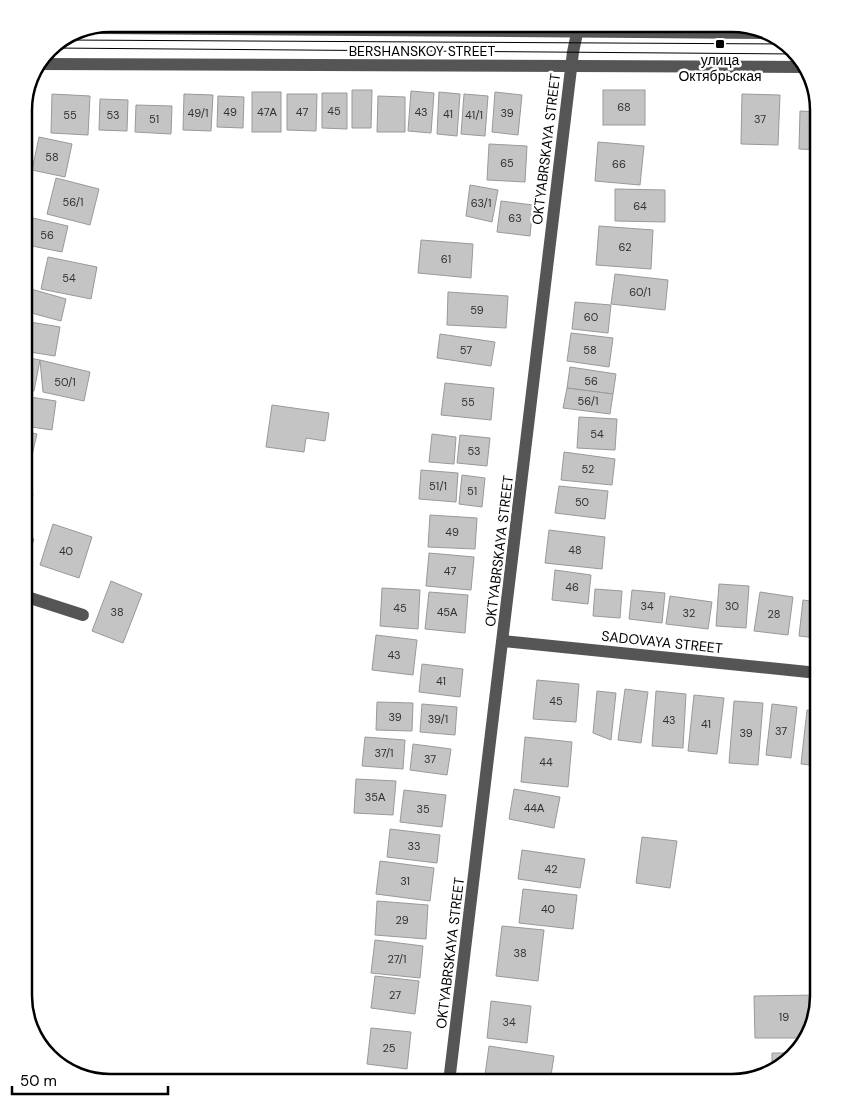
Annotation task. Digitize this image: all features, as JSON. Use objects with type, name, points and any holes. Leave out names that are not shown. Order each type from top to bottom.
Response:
[{"type":"street","name":"OKTYABRSKAYA STREET","points":[[450,1074],[571,67],[577,33]]},
{"type":"street","name":"BERSHANSKOY STREET","points":[[48,64],[796,67]]},
{"type":"street","points":[[32,599],[83,615]]},
{"type":"street","name":"SADOVAYA STREET","points":[[503,641],[810,672]]},
{"type":"building","points":[[352,90],[372,90],[371,128],[352,128]]},
{"type":"building","points":[[603,90],[645,90],[645,125],[603,125]]},
{"type":"building","points":[[411,91],[434,93],[431,133],[408,131]]},
{"type":"building","points":[[252,92],[281,92],[281,132],[252,132]]},
{"type":"building","points":[[439,92],[460,94],[457,136],[437,134]]},
{"type":"building","points":[[495,92],[522,95],[518,135],[492,132]]},
{"type":"building","points":[[322,93],[347,93],[347,129],[322,128]]},
{"type":"building","points":[[52,94],[90,96],[88,135],[51,133]]},
{"type":"building","points":[[184,94],[213,95],[211,131],[183,130]]},
{"type":"building","points":[[287,94],[317,94],[316,131],[287,130]]},
{"type":"building","points":[[464,94],[488,96],[485,136],[461,134]]},
{"type":"building","points":[[742,94],[780,95],[778,145],[741,144]]},
{"type":"building","points":[[218,96],[244,97],[243,128],[217,127]]},
{"type":"building","points":[[378,96],[405,97],[405,132],[377,132]]},
{"type":"building","points":[[100,99],[128,100],[127,131],[99,130]]},
{"type":"building","points":[[136,105],[172,106],[171,134],[135,132]]},
{"type":"building","points":[[800,111],[810,112],[810,150],[799,149]]},
{"type":"building","points":[[39,137],[72,144],[65,177],[33,170]]},
{"type":"building","points":[[598,142],[644,146],[640,185],[595,181]]},
{"type":"building","points":[[489,144],[527,146],[525,182],[487,180]]},
{"type":"building","points":[[56,178],[99,189],[90,225],[47,214]]},
{"type":"building","points":[[470,185],[498,190],[492,222],[466,216]]},
{"type":"building","points":[[615,189],[665,190],[665,222],[615,221]]},
{"type":"building","points":[[501,201],[533,205],[530,236],[497,232]]},
{"type":"building","points":[[33,219],[68,226],[62,252],[33,246]]},
{"type":"building","points":[[599,226],[653,230],[651,269],[596,265]]},
{"type":"building","points":[[421,240],[473,244],[471,278],[418,273]]},
{"type":"building","points":[[48,257],[97,267],[91,299],[41,289]]},
{"type":"building","points":[[615,274],[668,280],[665,310],[611,304]]},
{"type":"building","points":[[33,290],[66,299],[61,321],[33,313]]},
{"type":"building","points":[[448,292],[508,296],[506,328],[447,325]]},
{"type":"building","points":[[575,302],[611,305],[608,333],[572,329]]},
{"type":"building","points":[[33,322],[60,327],[55,356],[33,352]]},
{"type":"building","points":[[571,333],[613,338],[609,367],[567,361]]},
{"type":"building","points":[[440,334],[495,342],[491,366],[437,358]]},
{"type":"building","points":[[33,359],[40,360],[33,391]]},
{"type":"building","points":[[40,360],[90,372],[84,401],[43,392]]},
{"type":"building","points":[[570,367],[616,374],[613,394],[567,388]]},
{"type":"building","points":[[445,383],[494,388],[491,420],[441,415]]},
{"type":"building","points":[[567,388],[613,394],[610,414],[563,408]]},
{"type":"building","points":[[33,397],[56,401],[52,430],[33,427]]},
{"type":"building","points":[[272,405],[329,413],[325,441],[306,438],[304,452],[266,447]]},
{"type":"building","points":[[579,417],[617,419],[615,450],[577,448]]},
{"type":"building","points":[[33,433],[37,434],[33,452]]},
{"type":"building","points":[[432,434],[456,437],[454,464],[429,462]]},
{"type":"building","points":[[460,435],[490,438],[487,466],[457,463]]},
{"type":"building","points":[[564,452],[615,459],[612,485],[561,480]]},
{"type":"building","points":[[421,470],[458,473],[456,502],[419,499]]},
{"type":"building","points":[[462,475],[485,478],[482,507],[459,504]]},
{"type":"building","points":[[559,486],[608,491],[605,519],[555,513]]},
{"type":"building","points":[[430,515],[477,518],[475,549],[428,547]]},
{"type":"building","points":[[53,524],[92,537],[79,578],[40,565]]},
{"type":"building","points":[[549,530],[605,537],[602,569],[545,563]]},
{"type":"building","points":[[429,553],[474,557],[471,590],[426,586]]},
{"type":"building","points":[[555,570],[591,575],[588,604],[552,600]]},
{"type":"building","points":[[111,581],[142,594],[123,643],[92,631]]},
{"type":"building","points":[[719,584],[749,586],[746,628],[716,626]]},
{"type":"building","points":[[382,588],[420,590],[418,629],[380,626]]},
{"type":"building","points":[[595,589],[622,591],[620,618],[593,616]]},
{"type":"building","points":[[632,590],[665,593],[662,623],[629,619]]},
{"type":"building","points":[[429,592],[468,595],[465,633],[425,629]]},
{"type":"building","points":[[760,592],[793,597],[788,635],[754,631]]},
{"type":"building","points":[[670,596],[712,602],[708,629],[666,624]]},
{"type":"building","points":[[803,600],[810,601],[810,637],[799,636]]},
{"type":"building","points":[[376,635],[417,640],[413,675],[372,670]]},
{"type":"building","points":[[422,664],[463,669],[460,697],[419,692]]},
{"type":"building","points":[[537,680],[579,684],[576,722],[533,719]]},
{"type":"building","points":[[625,689],[648,692],[641,743],[618,740]]},
{"type":"building","points":[[597,691],[616,693],[611,740],[593,733]]},
{"type":"building","points":[[656,691],[686,694],[683,748],[652,746]]},
{"type":"building","points":[[694,695],[724,698],[717,754],[688,751]]},
{"type":"building","points":[[734,701],[763,703],[758,765],[729,763]]},
{"type":"building","points":[[377,702],[413,703],[412,731],[376,730]]},
{"type":"building","points":[[422,704],[457,707],[455,735],[420,732]]},
{"type":"building","points":[[772,704],[797,707],[791,758],[766,755]]},
{"type":"building","points":[[807,710],[810,710],[810,765],[801,764]]},
{"type":"building","points":[[365,737],[405,740],[403,769],[362,766]]},
{"type":"building","points":[[525,737],[572,742],[568,787],[521,782]]},
{"type":"building","points":[[413,744],[451,749],[447,775],[410,770]]},
{"type":"building","points":[[356,779],[396,781],[393,815],[354,813]]},
{"type":"building","points":[[514,789],[560,797],[554,828],[509,819]]},
{"type":"building","points":[[404,790],[446,795],[442,827],[400,822]]},
{"type":"building","points":[[390,829],[440,835],[437,863],[387,857]]},
{"type":"building","points":[[642,837],[677,841],[670,888],[636,883]]},
{"type":"building","points":[[522,850],[585,859],[580,888],[518,879]]},
{"type":"building","points":[[380,861],[434,868],[430,901],[376,894]]},
{"type":"building","points":[[523,889],[577,895],[573,929],[519,923]]},
{"type":"building","points":[[377,901],[428,905],[426,939],[375,935]]},
{"type":"building","points":[[502,926],[544,930],[538,981],[496,976]]},
{"type":"building","points":[[375,940],[423,946],[420,978],[371,973]]},
{"type":"building","points":[[375,976],[419,981],[415,1014],[371,1008]]},
{"type":"building","points":[[810,995],[804,1026],[797,1038],[755,1038],[754,996]]},
{"type":"building","points":[[491,1001],[531,1006],[527,1043],[487,1038]]},
{"type":"building","points":[[371,1028],[411,1032],[407,1069],[367,1064]]},
{"type":"building","points":[[489,1046],[554,1056],[551,1074],[485,1074]]},
{"type":"building","points":[[772,1053],[784,1053],[775,1060],[772,1062]]},
{"type":"tram line","points":[[77,40],[772,44]]},
{"type":"tram line","points":[[64,48],[786,54]]},
{"type":"place","name":"улица Октябрьская","points":[[720,44]]}]
